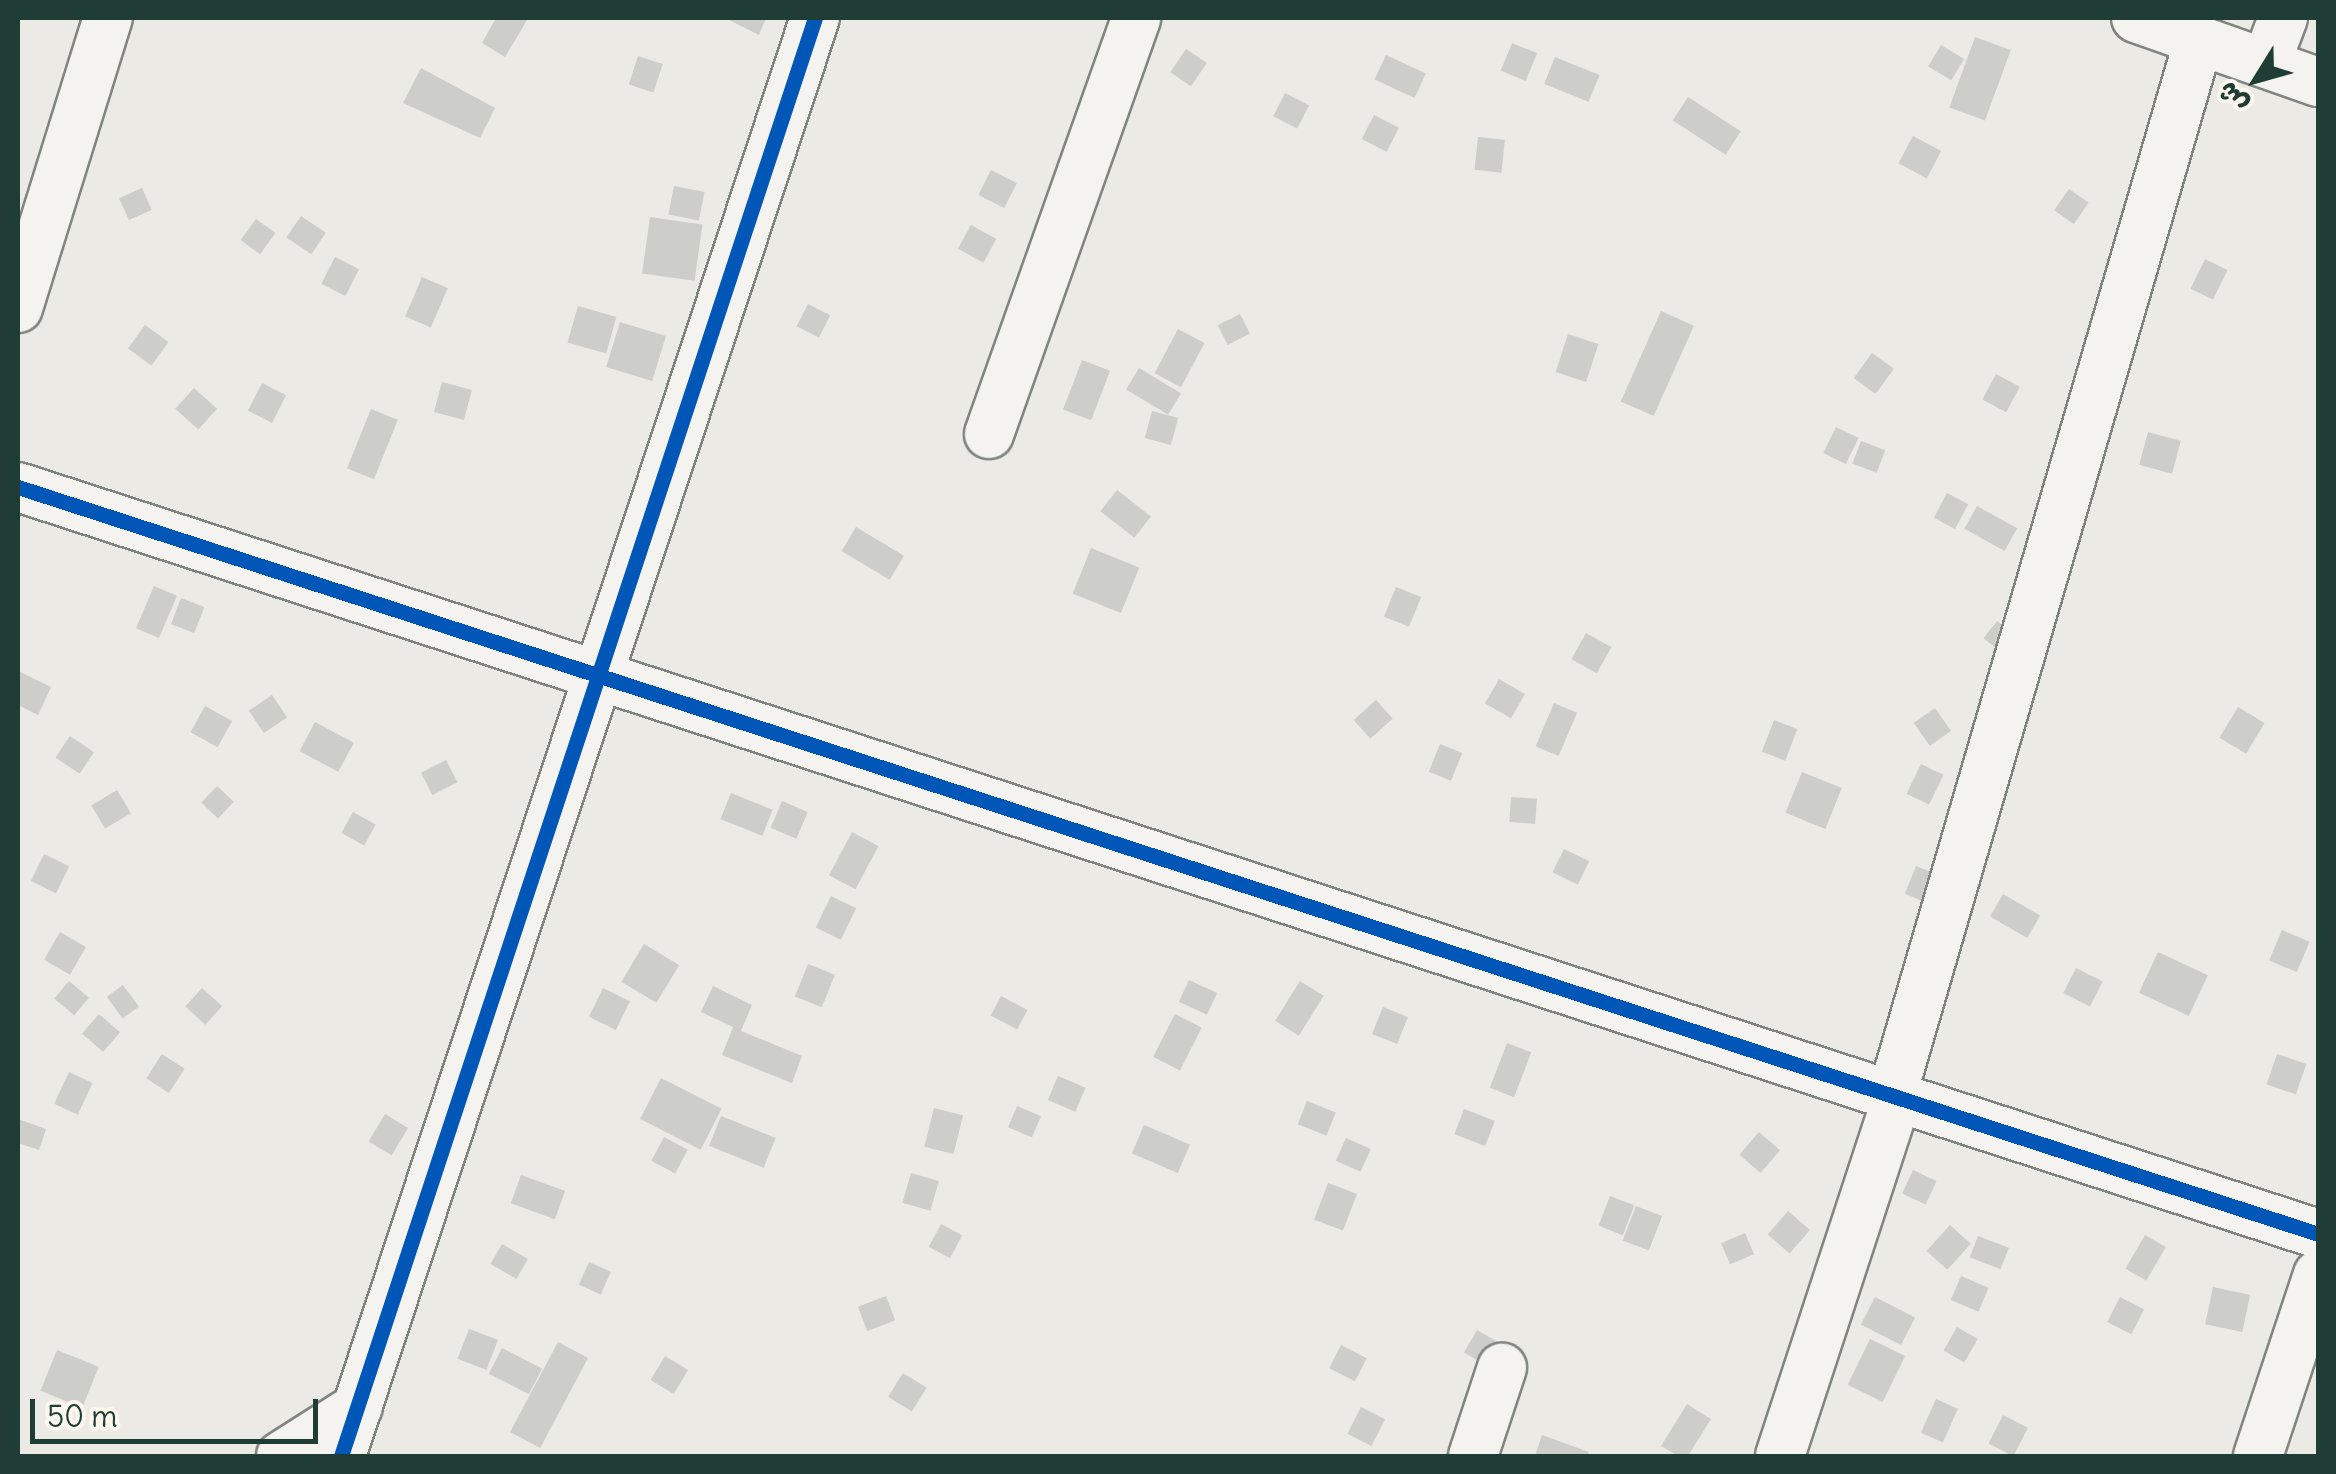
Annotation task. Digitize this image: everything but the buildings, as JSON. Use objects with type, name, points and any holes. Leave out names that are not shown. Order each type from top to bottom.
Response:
[{"type":"street","points":[[18,308],[108,18]]},
{"type":"street","points":[[341,1456],[816,18]]},
{"type":"street","points":[[989,434],[1136,18]]},
{"type":"street","points":[[2136,18],[2318,82]]},
{"type":"street","points":[[2266,64],[2282,18]]},
{"type":"street","points":[[1780,1456],[1894,1096],[2199,40]]},
{"type":"street","points":[[18,488],[2318,1234]]},
{"type":"street","points":[[2258,1456],[2318,1275]]},
{"type":"street","points":[[1472,1456],[1502,1368]]},
{"type":"street","points":[[282,1456],[358,1407]]},
{"type":"cycle path","points":[[341,1456],[815,18]]},
{"type":"cycle path","points":[[18,487],[2318,1234]]}]
